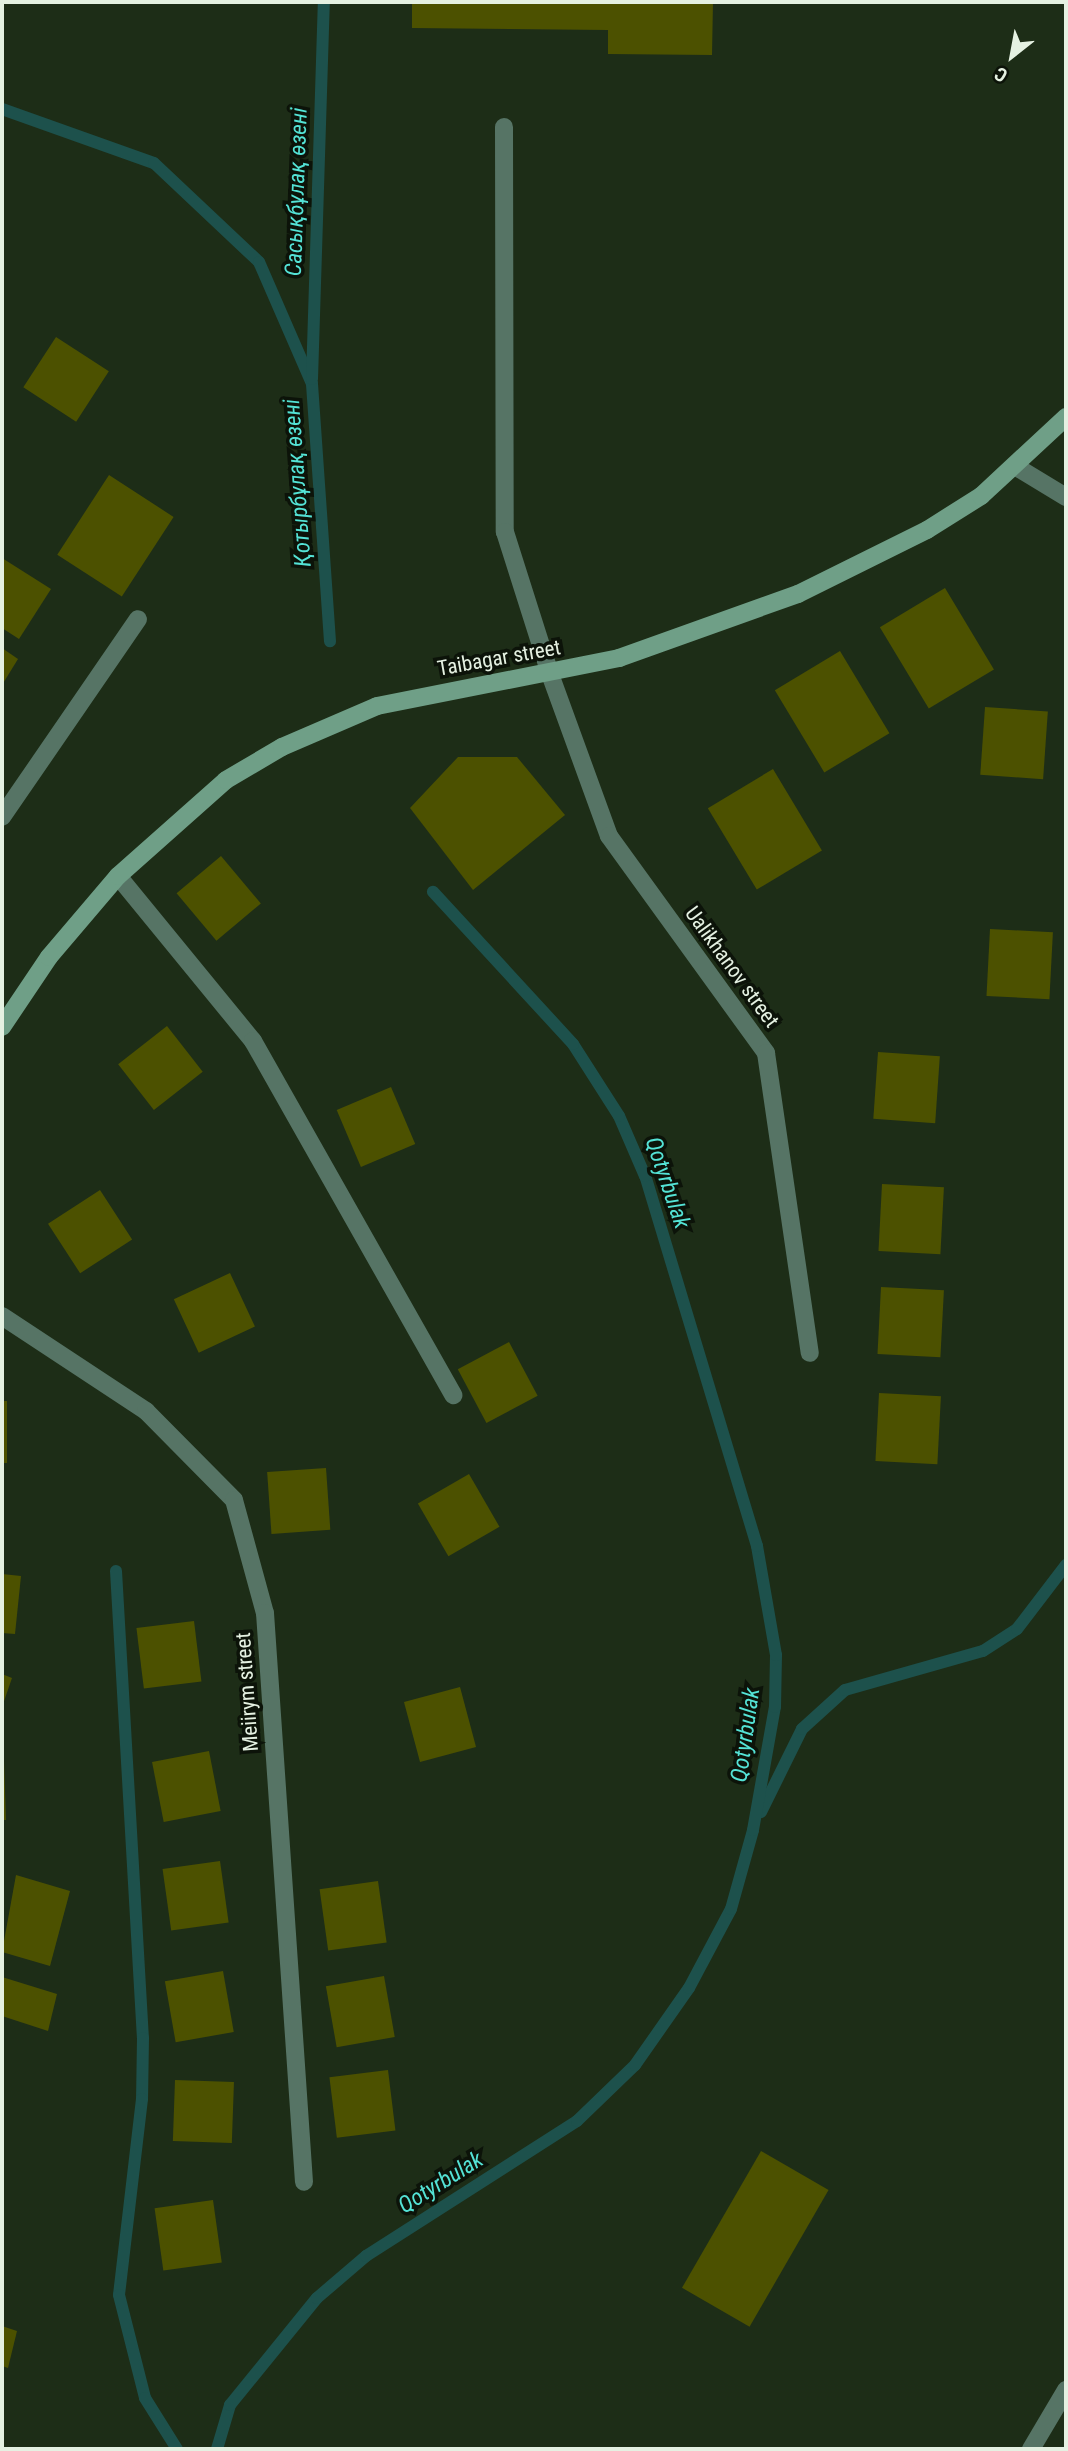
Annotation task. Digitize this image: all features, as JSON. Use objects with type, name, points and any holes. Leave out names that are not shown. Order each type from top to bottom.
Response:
[{"type":"main road","name":"Taibagar street","points":[[2,1027],[50,957],[118,876],[226,780],[328,723],[429,694],[550,674],[696,635],[810,589],[927,530],[1018,468],[1066,417]]},
{"type":"street","name":"Ualikhanov street","points":[[504,127],[505,532],[550,674],[609,836],[766,1053],[810,1353]]},
{"type":"street","points":[[1018,468],[1066,496]]},
{"type":"street","points":[[2,817],[138,619]]},
{"type":"street","points":[[118,876],[253,1041],[453,1395]]},
{"type":"street","name":"Meiirym street","points":[[2,1316],[146,1411],[234,1500],[265,1613],[304,2182]]},
{"type":"street","points":[[1031,2449],[1066,2390]]},
{"type":"building","points":[[412,2],[713,2],[712,55],[608,54],[608,30],[412,28]]},
{"type":"building","points":[[56,337],[109,371],[76,422],[23,387]]},
{"type":"building","points":[[109,475],[174,517],[122,597],[57,555]]},
{"type":"building","points":[[2,558],[51,589],[19,639],[2,628]]},
{"type":"building","points":[[945,588],[994,669],[929,709],[880,627]]},
{"type":"building","points":[[2,648],[18,659],[2,685]]},
{"type":"building","points":[[840,651],[889,733],[824,772],[775,690]]},
{"type":"building","points":[[985,707],[1048,711],[1043,779],[980,775]]},
{"type":"building","points":[[458,757],[517,757],[565,815],[473,890],[410,808]]},
{"type":"building","points":[[773,769],[822,850],[757,890],[708,808]]},
{"type":"building","points":[[221,856],[261,903],[216,941],[177,893]]},
{"type":"building","points":[[990,929],[1053,932],[1049,999],[986,996]]},
{"type":"building","points":[[167,1026],[203,1072],[154,1110],[118,1064]]},
{"type":"building","points":[[878,1052],[940,1056],[935,1123],[873,1119]]},
{"type":"building","points":[[391,1087],[415,1144],[361,1167],[337,1110]]},
{"type":"building","points":[[882,1184],[944,1187],[940,1254],[878,1251]]},
{"type":"building","points":[[100,1190],[132,1239],[80,1273],[48,1224]]},
{"type":"building","points":[[230,1273],[255,1326],[199,1353],[174,1299]]},
{"type":"building","points":[[881,1287],[944,1290],[940,1357],[877,1354]]},
{"type":"building","points":[[509,1342],[538,1396],[486,1423],[458,1369]]},
{"type":"building","points":[[879,1393],[941,1396],[937,1464],[875,1461]]},
{"type":"building","points":[[2,1401],[7,1401],[7,1463],[2,1463]]},
{"type":"building","points":[[326,1468],[330,1530],[271,1534],[267,1472]]},
{"type":"building","points":[[469,1474],[500,1527],[448,1556],[418,1504]]},
{"type":"building","points":[[2,1574],[21,1576],[15,1634],[2,1633]]},
{"type":"building","points":[[194,1621],[201,1682],[144,1689],[136,1628]]},
{"type":"building","points":[[2,1674],[12,1678],[2,1707]]},
{"type":"building","points":[[460,1687],[476,1747],[420,1762],[404,1702]]},
{"type":"building","points":[[209,1751],[221,1811],[164,1822],[152,1762]]},
{"type":"building","points":[[4,1761],[6,1820],[2,1820]]},
{"type":"building","points":[[220,1861],[229,1922],[171,1930],[163,1869]]},
{"type":"building","points":[[16,1875],[70,1891],[50,1966],[2,1952]]},
{"type":"building","points":[[378,1881],[387,1942],[328,1951],[320,1889]]},
{"type":"building","points":[[223,1971],[234,2032],[176,2042],[165,1981]]},
{"type":"building","points":[[384,1976],[395,2037],[337,2047],[326,1986]]},
{"type":"building","points":[[2,1977],[57,1994],[48,2031],[2,2016]]},
{"type":"building","points":[[388,2070],[395,2131],[337,2138],[329,2077]]},
{"type":"building","points":[[175,2080],[234,2082],[232,2143],[173,2141]]},
{"type":"building","points":[[761,2151],[829,2190],[750,2327],[682,2288]]},
{"type":"building","points":[[213,2200],[222,2262],[163,2271],[155,2208]]},
{"type":"building","points":[[2,2326],[17,2331],[8,2368],[2,2366]]},
{"type":"waterway","name":"Сасықбұлақ өзені","points":[[312,379],[324,2]]},
{"type":"waterway","name":"Қотырбұлақ өзені","points":[[2,109],[154,163],[259,262],[312,384],[330,641]]},
{"type":"waterway","name":"Qotyrbulak","points":[[217,2449],[230,2405],[317,2298],[366,2256],[577,2121],[635,2065],[689,1988],[731,1909],[753,1830],[775,1707],[776,1655],[757,1546],[645,1176],[619,1116],[573,1044],[433,892]]},
{"type":"waterway","points":[[761,1812],[802,1729],[845,1690],[983,1651],[1017,1629],[1066,1565]]},
{"type":"waterway","points":[[116,1571],[143,2038],[142,2099],[119,2295],[145,2398],[177,2449]]}]
